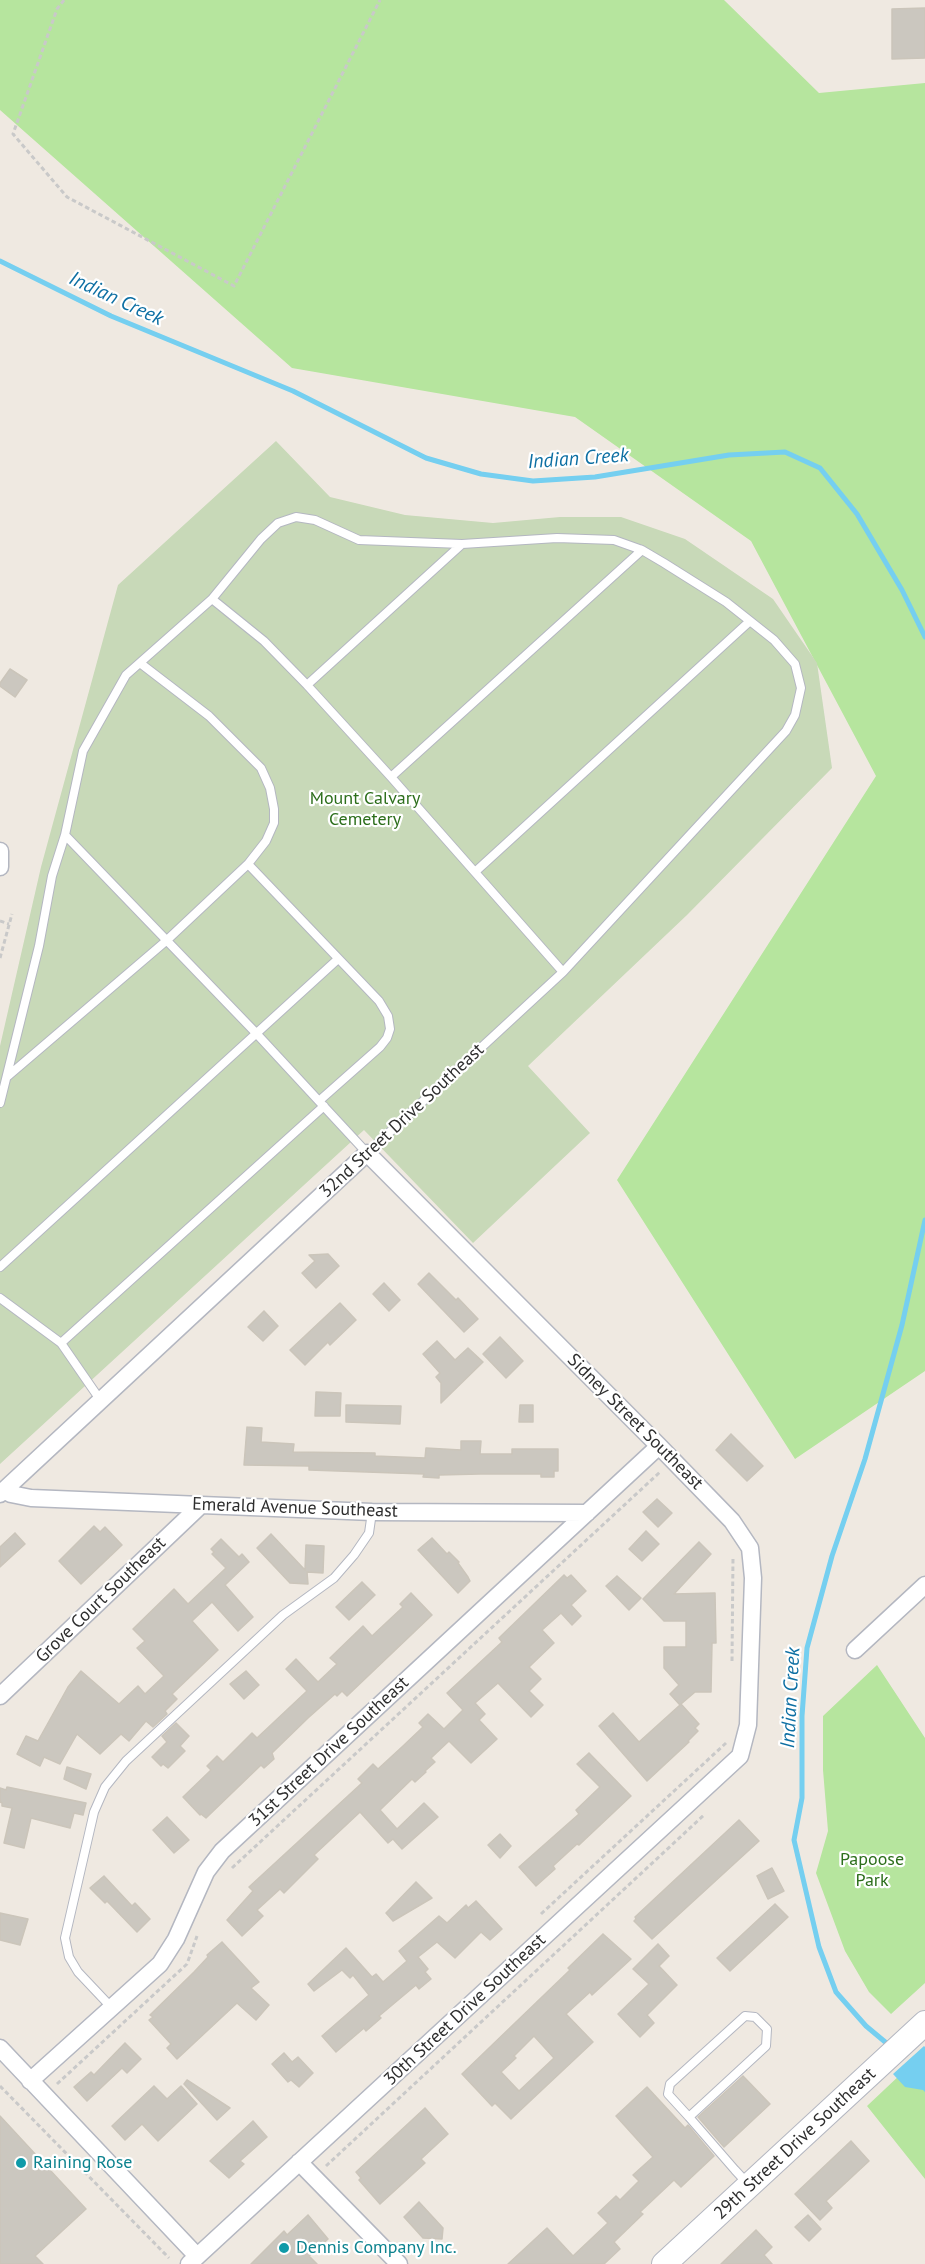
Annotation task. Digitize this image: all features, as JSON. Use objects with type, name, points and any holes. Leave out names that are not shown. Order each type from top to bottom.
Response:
[{"type":"main road","name":"29th Street Drive Southeast","points":[[664,2264],[925,2023]]},
{"type":"street","points":[[0,851],[0,867]]},
{"type":"street","name":"32nd Street Drive Southeast","points":[[2,1492],[367,1153]]},
{"type":"street","name":"Sidney Street Southeast","points":[[367,1153],[732,1521],[750,1548],[753,1578],[748,1725],[740,1756]]},
{"type":"street","name":"31st Street Drive Southeast","points":[[30,2081],[160,1964],[176,1940],[206,1872],[222,1851],[659,1446]]},
{"type":"street","name":"Emerald Avenue Southeast","points":[[2,1492],[31,1498],[372,1512],[587,1513]]},
{"type":"street","name":"Grove Court Southeast","points":[[0,1696],[201,1504]]},
{"type":"street","points":[[855,1650],[925,1585]]},
{"type":"street","name":"30th Street Drive Southeast","points":[[193,2260],[740,1756]]},
{"type":"street","points":[[0,2048],[193,2260]]},
{"type":"street","points":[[299,2162],[399,2264]]},
{"type":"lane","name":"32nd Street Drive Southeast","points":[[212,599],[261,539],[278,523],[296,517],[315,520],[359,540],[462,544],[557,538],[614,540],[642,550],[726,603],[774,640],[795,664],[801,688],[795,715],[786,731],[563,972],[367,1153]]},
{"type":"lane","points":[[307,685],[462,544]]},
{"type":"lane","points":[[392,777],[642,550]]},
{"type":"lane","points":[[0,1103],[39,946],[52,876],[65,835],[83,751],[126,675],[212,599],[264,641],[307,685],[392,777],[563,972]]},
{"type":"lane","points":[[475,872],[750,621]]},
{"type":"lane","points":[[8,1076],[166,941],[248,864],[266,842],[274,823],[270,788],[261,768],[209,716],[140,663]]},
{"type":"lane","points":[[65,835],[255,1032],[367,1153]]},
{"type":"lane","points":[[61,1343],[322,1103],[387,1038],[390,1029],[388,1016],[379,1001],[248,864]]},
{"type":"lane","points":[[0,1267],[255,1032],[338,959]]},
{"type":"lane","points":[[0,1298],[61,1343],[101,1401]]},
{"type":"lane","points":[[112,2008],[78,1972],[69,1957],[65,1938],[94,1812],[105,1787],[126,1761],[283,1615],[334,1578],[354,1556],[369,1533],[372,1512]]},
{"type":"lane","points":[[689,2117],[766,2046],[767,2030],[755,2017],[745,2016],[670,2084],[668,2094],[750,2186]]},
{"type":"path","points":[[64,0],[57,9],[13,134],[66,196],[234,285],[380,0]]},
{"type":"path","points":[[0,958],[12,914]]},
{"type":"path","points":[[0,921],[9,924]]},
{"type":"path","points":[[230,1869],[659,1471],[667,1480]]},
{"type":"path","points":[[732,1666],[733,1546]]},
{"type":"path","points":[[539,1916],[732,1738]]},
{"type":"path","points":[[322,2169],[704,1815]]},
{"type":"path","points":[[51,2090],[187,1964],[198,1933]]},
{"type":"path","points":[[0,2086],[169,2258]]},
{"type":"green space","points":[[0,0],[724,0],[819,93],[925,83],[925,1371],[795,1459],[617,1180],[876,776],[751,541],[575,417],[292,368],[0,110]]},
{"type":"green space","name":"Mount Calvary Cemetery","points":[[276,441],[330,497],[405,515],[493,523],[560,517],[621,517],[685,539],[773,599],[817,663],[832,768],[687,915],[528,1066],[590,1133],[473,1243],[364,1130],[0,1464],[0,1046],[41,867],[118,585]]},
{"type":"green space","name":"Papoose Park","points":[[877,1665],[925,1738],[925,1983],[891,2014],[869,1992],[845,1951],[816,1873],[828,1831],[823,1770],[823,1716]]},
{"type":"green space","points":[[925,2062],[925,2179],[867,2106],[902,2073]]},
{"type":"water","points":[[924,2046],[925,2092],[905,2087],[893,2074]]},
{"type":"building","points":[[925,8],[925,58],[892,59],[892,9]]},
{"type":"building","points":[[10,669],[27,680],[15,697],[0,686]]},
{"type":"building","points":[[328,1254],[339,1266],[316,1288],[302,1273],[315,1261],[309,1255]]},
{"type":"building","points":[[429,1273],[478,1319],[464,1332],[418,1284]]},
{"type":"building","points":[[384,1283],[400,1300],[389,1311],[373,1294]]},
{"type":"building","points":[[340,1303],[356,1320],[330,1345],[328,1342],[305,1365],[290,1350]]},
{"type":"building","points":[[264,1311],[278,1326],[263,1341],[248,1327]]},
{"type":"building","points":[[500,1337],[523,1361],[506,1378],[483,1354]]},
{"type":"building","points":[[437,1341],[455,1360],[468,1348],[483,1362],[441,1403],[441,1383],[436,1377],[440,1373],[423,1354]]},
{"type":"building","points":[[316,1392],[341,1393],[340,1416],[315,1416]]},
{"type":"building","points":[[346,1405],[401,1406],[400,1424],[346,1422]]},
{"type":"building","points":[[520,1405],[533,1405],[533,1422],[519,1422]]},
{"type":"building","points":[[247,1427],[262,1428],[261,1442],[294,1444],[293,1452],[375,1453],[375,1456],[425,1458],[426,1448],[461,1450],[461,1441],[481,1441],[480,1454],[512,1454],[512,1449],[558,1449],[558,1471],[554,1471],[554,1477],[541,1477],[541,1474],[480,1474],[439,1475],[439,1478],[423,1477],[424,1474],[309,1470],[309,1466],[244,1465]]},
{"type":"building","points":[[731,1434],[763,1466],[747,1481],[716,1450]]},
{"type":"building","points":[[657,1499],[672,1513],[658,1527],[643,1512]]},
{"type":"building","points":[[94,1526],[100,1532],[105,1527],[122,1545],[81,1584],[59,1561]]},
{"type":"building","points":[[646,1531],[659,1544],[642,1561],[629,1549]]},
{"type":"building","points":[[15,1533],[25,1544],[0,1567],[0,1547]]},
{"type":"building","points":[[271,1534],[305,1570],[306,1545],[324,1546],[323,1573],[307,1572],[308,1584],[290,1583],[257,1548]]},
{"type":"building","points":[[432,1538],[447,1554],[449,1552],[459,1562],[470,1581],[458,1593],[418,1550]]},
{"type":"building","points":[[221,1539],[239,1557],[242,1554],[249,1562],[225,1585],[253,1617],[238,1631],[212,1602],[192,1621],[218,1650],[172,1694],[177,1699],[165,1711],[167,1714],[153,1727],[146,1721],[129,1741],[121,1734],[100,1754],[77,1734],[60,1764],[44,1757],[40,1766],[17,1754],[26,1736],[38,1741],[68,1687],[81,1671],[119,1704],[138,1686],[145,1694],[164,1676],[137,1648],[145,1641],[133,1629],[174,1589],[188,1604],[226,1568],[212,1554],[214,1552],[211,1549]]},
{"type":"building","points":[[699,1542],[711,1554],[674,1594],[715,1593],[716,1643],[712,1643],[711,1692],[695,1692],[681,1704],[699,1724],[695,1728],[698,1731],[647,1781],[599,1726],[613,1713],[639,1742],[680,1705],[670,1694],[679,1685],[664,1668],[664,1647],[686,1647],[686,1621],[664,1621],[643,1599]]},
{"type":"building","points":[[564,1575],[567,1578],[571,1575],[586,1591],[571,1605],[581,1616],[572,1625],[561,1613],[542,1630],[554,1643],[529,1667],[541,1679],[529,1691],[543,1705],[531,1717],[498,1683],[475,1703],[485,1714],[479,1720],[497,1739],[471,1763],[449,1741],[431,1758],[435,1762],[426,1772],[415,1782],[412,1779],[380,1810],[397,1829],[424,1803],[438,1817],[402,1849],[393,1839],[388,1843],[360,1812],[314,1855],[318,1859],[284,1893],[280,1889],[257,1910],[263,1916],[242,1936],[227,1920],[253,1891],[249,1887],[362,1783],[358,1779],[373,1764],[378,1769],[423,1727],[419,1723],[428,1714],[444,1729],[463,1710],[447,1693],[502,1642],[499,1638]]},
{"type":"building","points":[[617,1576],[641,1598],[629,1610],[606,1586]]},
{"type":"building","points":[[362,1582],[375,1595],[349,1620],[336,1607]]},
{"type":"building","points":[[411,1593],[432,1615],[347,1696],[342,1691],[337,1696],[335,1694],[308,1718],[272,1753],[274,1759],[264,1768],[261,1765],[206,1818],[200,1815],[183,1797],[211,1770],[207,1766],[217,1756],[223,1762],[252,1733],[257,1738],[307,1691],[286,1669],[296,1659],[318,1682],[337,1664],[330,1658],[363,1626],[372,1636],[403,1607],[400,1604]]},
{"type":"building","points":[[246,1671],[259,1685],[244,1699],[230,1684]]},
{"type":"building","points":[[176,1723],[189,1736],[180,1746],[185,1751],[168,1768],[163,1764],[161,1766],[152,1757],[167,1742],[162,1736]]},
{"type":"building","points":[[589,1753],[631,1796],[553,1866],[555,1869],[536,1886],[519,1867],[579,1814],[576,1810],[600,1787],[577,1764]]},
{"type":"building","points":[[67,1767],[91,1774],[86,1789],[64,1779]]},
{"type":"building","points":[[7,1787],[86,1803],[83,1815],[74,1813],[70,1828],[31,1818],[24,1848],[4,1843],[12,1808],[2,1806],[0,1788],[6,1790]]},
{"type":"building","points":[[167,1817],[189,1840],[174,1853],[153,1830]]},
{"type":"building","points":[[739,1820],[759,1841],[652,1939],[634,1921],[635,1917]]},
{"type":"building","points":[[500,1834],[511,1846],[500,1858],[488,1845]]},
{"type":"building","points":[[772,1868],[784,1891],[768,1899],[757,1876]]},
{"type":"building","points":[[104,1876],[132,1906],[135,1903],[150,1919],[137,1932],[107,1901],[105,1903],[90,1888]]},
{"type":"building","points":[[416,1882],[432,1898],[393,1921],[386,1913]]},
{"type":"building","points":[[476,1901],[502,1929],[490,1940],[481,1932],[455,1958],[437,1942],[418,1957],[428,1969],[425,1972],[431,1979],[419,1989],[416,1985],[379,2016],[381,2018],[366,2031],[364,2028],[336,2052],[322,2036],[369,1995],[353,1975],[350,1978],[342,1970],[314,1991],[308,1984],[346,1948],[372,1977],[376,1974],[383,1982],[407,1961],[399,1951],[439,1916],[447,1923],[466,1905],[468,1908]]},
{"type":"building","points":[[775,1904],[788,1917],[730,1971],[717,1958]]},
{"type":"building","points":[[0,1913],[28,1919],[20,1945],[0,1940]]},
{"type":"building","points":[[603,1934],[631,1959],[592,1995],[590,1992],[566,2014],[593,2042],[511,2119],[495,2103],[492,2106],[462,2074],[570,1970],[568,1968]],"holes":[[[534,2036],[554,2058],[519,2091],[501,2072]]]},
{"type":"building","points":[[222,1942],[259,1982],[251,1988],[269,2005],[256,2020],[237,2003],[177,2059],[167,2048],[171,2044],[149,2020],[153,2017],[150,2015]]},
{"type":"building","points":[[658,1944],[669,1956],[659,1966],[677,1985],[647,2015],[654,2023],[640,2037],[618,2014],[649,1984],[633,1969]]},
{"type":"building","points":[[125,2043],[141,2059],[127,2073],[122,2068],[87,2101],[74,2087],[91,2072],[94,2075]]},
{"type":"building","points":[[284,2053],[292,2062],[298,2057],[313,2073],[299,2087],[291,2080],[288,2082],[272,2064]]},
{"type":"building","points":[[743,2076],[770,2104],[724,2147],[698,2117]]},
{"type":"building","points":[[187,2080],[230,2108],[217,2120],[184,2084]]},
{"type":"building","points":[[154,2086],[167,2099],[181,2086],[197,2104],[158,2141],[142,2124],[125,2140],[112,2126]]},
{"type":"building","points":[[647,2087],[685,2128],[688,2125],[714,2156],[681,2187],[674,2180],[640,2212],[643,2214],[614,2242],[620,2249],[604,2264],[508,2264],[547,2228],[573,2256],[608,2223],[598,2213],[616,2196],[620,2200],[639,2181],[633,2175],[653,2157],[616,2116]]},
{"type":"building","points":[[425,2108],[448,2134],[421,2159],[425,2163],[380,2204],[359,2180],[361,2178],[356,2172]]},
{"type":"building","name":"Raining Rose","points":[[0,2116],[86,2209],[35,2256],[43,2264],[0,2264]]},
{"type":"building","points":[[253,2121],[267,2137],[240,2161],[244,2164],[229,2178],[210,2161]]},
{"type":"building","points":[[851,2141],[869,2161],[826,2201],[832,2208],[820,2220],[795,2194]]},
{"type":"building","points":[[419,2202],[443,2228],[442,2239],[423,2238],[404,2217]]},
{"type":"building","points":[[308,2215],[328,2239],[309,2256],[317,2264],[251,2264],[284,2231],[287,2235]]},
{"type":"building","points":[[808,2215],[821,2229],[809,2241],[795,2227]]},
{"type":"building","points":[[756,2230],[772,2247],[764,2255],[772,2264],[721,2264]]},
{"type":"waterway","name":"Indian Creek","points":[[0,261],[111,316],[293,391],[426,458],[481,474],[533,481],[595,477],[729,455],[785,452],[820,468],[857,514],[902,590],[925,637]]},
{"type":"waterway","name":"Indian Creek","points":[[890,2046],[866,2026],[836,1992],[819,1947],[794,1840],[802,1798],[802,1716],[807,1648],[832,1556],[865,1459],[902,1325],[925,1220]]},
{"type":"place","name":"Raining Rose","points":[[21,2163]]},
{"type":"place","name":"Dennis Company Inc.","points":[[284,2248]]}]
